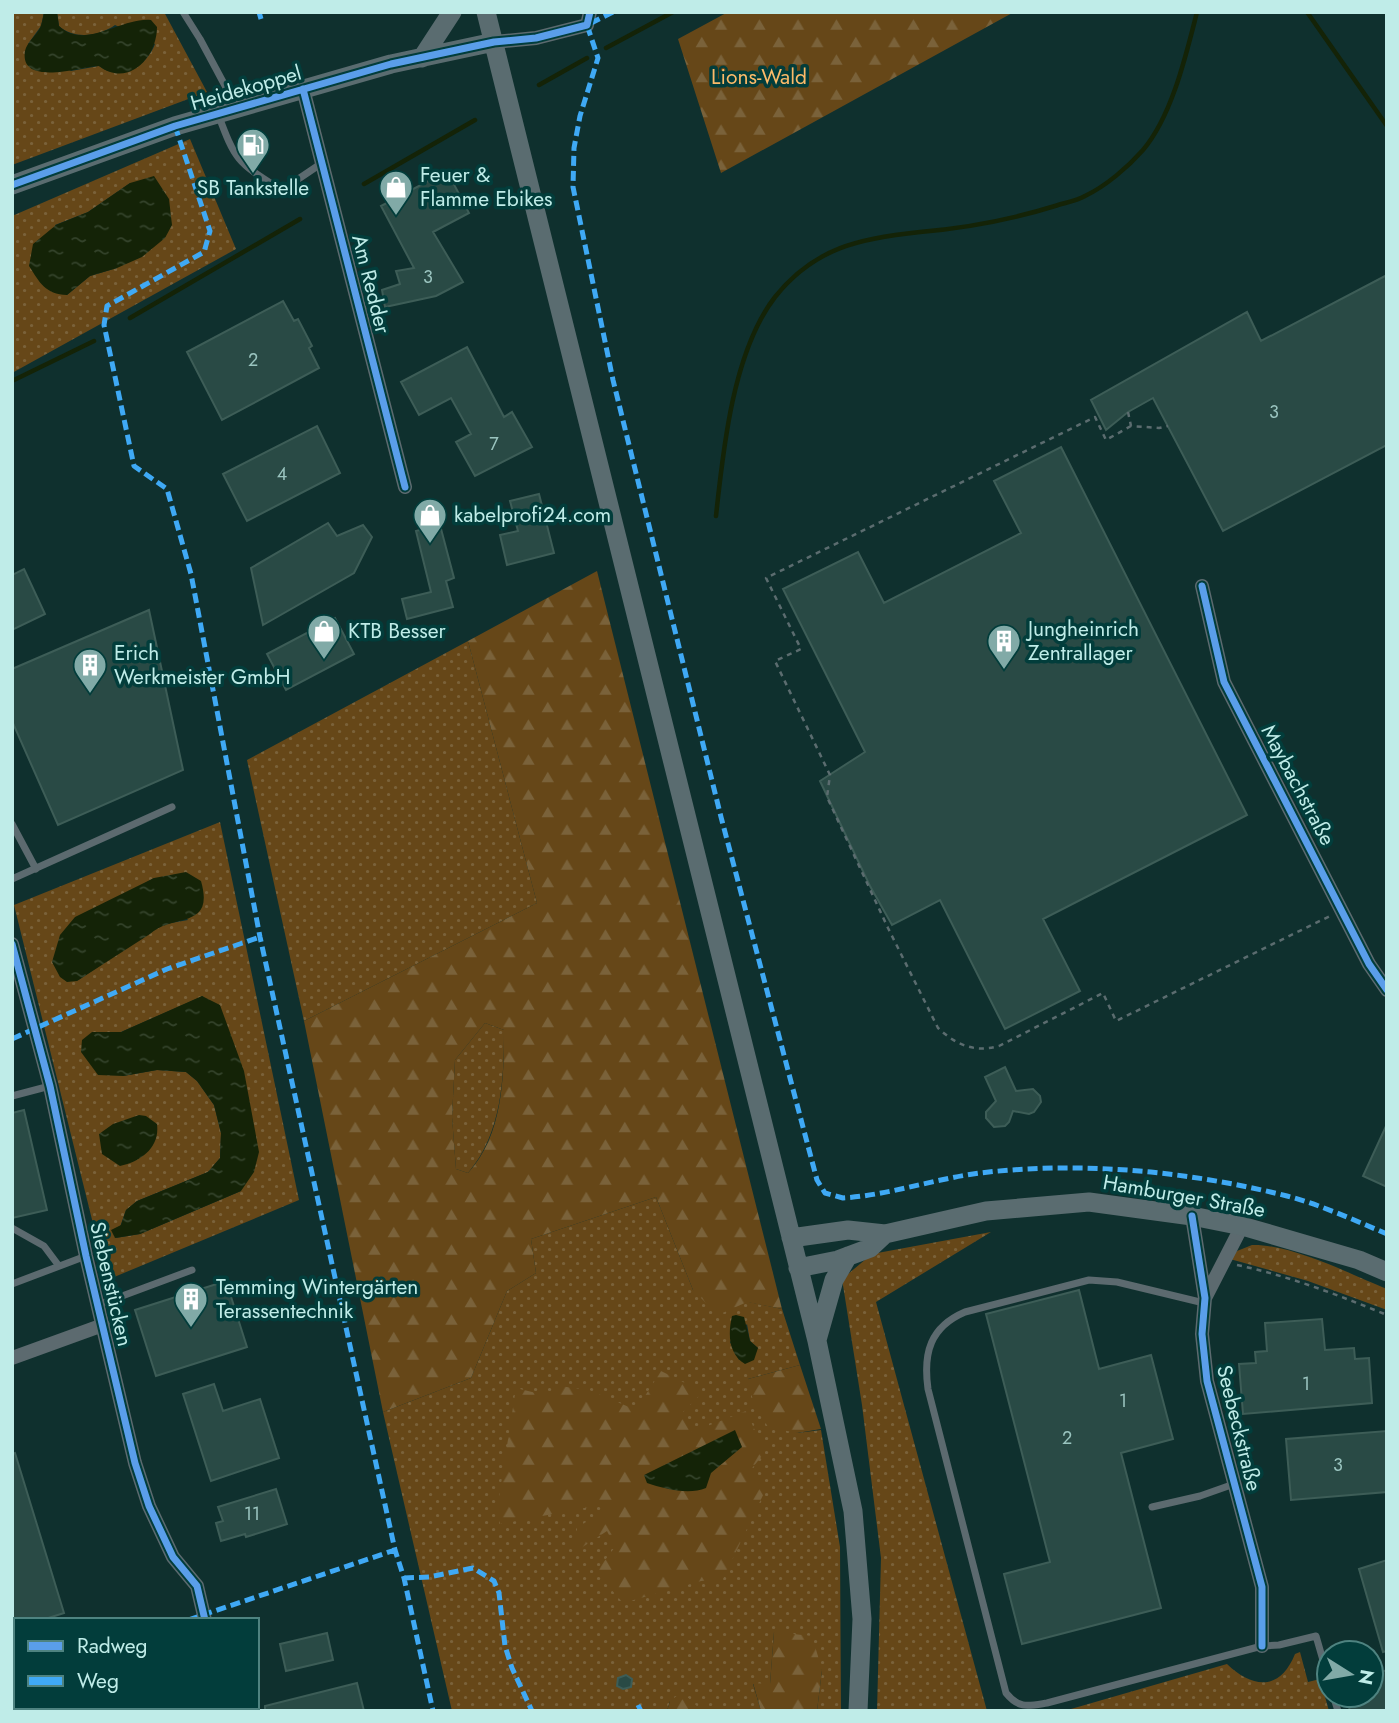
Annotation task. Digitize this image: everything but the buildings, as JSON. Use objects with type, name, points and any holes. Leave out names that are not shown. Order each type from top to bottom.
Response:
[{"type":"main road","points":[[422,58],[452,12]]},
{"type":"main road","points":[[486,12],[817,1341],[853,1511],[862,1619],[858,1711]]},
{"type":"main road","name":"Heidekoppel","points":[[12,185],[175,126],[303,89],[494,42]]},
{"type":"main road","name":"Hamburger Straße","points":[[791,1238],[848,1230],[885,1234],[986,1211],[1089,1202],[1192,1216],[1242,1226],[1359,1260],[1387,1272]]},
{"type":"main road","name":"Hamburger Straße","points":[[798,1268],[870,1248],[885,1234]]},
{"type":"main road","points":[[817,1341],[834,1280],[848,1256]]},
{"type":"street","points":[[494,42],[536,38],[587,25],[590,12]]},
{"type":"street","name":"Am Redder","points":[[303,89],[405,487]]},
{"type":"street","name":"Maybachstraße","points":[[1202,586],[1224,682],[1369,964],[1387,990]]},
{"type":"street","name":"Siebenstücken","points":[[12,944],[50,1086],[125,1424],[149,1506],[173,1557],[197,1586],[205,1618]]},
{"type":"street","name":"Seebeckstraße","points":[[1192,1216],[1205,1301],[1202,1334],[1207,1381],[1262,1587],[1262,1646]]},
{"type":"street","name":"Seebeckstraße","points":[[1205,1301],[1242,1226]]},
{"type":"street","points":[[12,1359],[103,1325]]},
{"type":"lane","points":[[183,12],[200,38],[227,111],[232,151],[241,163],[278,188],[288,186],[322,163]]},
{"type":"lane","points":[[12,879],[172,807]]},
{"type":"lane","points":[[12,824],[36,869]]},
{"type":"lane","points":[[12,1096],[50,1086]]},
{"type":"lane","points":[[12,1228],[44,1246],[59,1266]]},
{"type":"lane","points":[[12,1284],[86,1256]]},
{"type":"lane","points":[[98,1305],[192,1270]]},
{"type":"lane","points":[[1205,1301],[1117,1282],[1089,1280],[965,1312],[950,1318],[932,1340],[927,1355],[928,1389],[1006,1693],[1014,1703],[1047,1703],[1262,1646],[1279,1645],[1316,1636],[1317,1639]]},
{"type":"lane","points":[[1152,1507],[1200,1496],[1235,1484]]},
{"type":"path","points":[[1128,412],[1131,426]]},
{"type":"path","points":[[1168,426],[1159,429],[1131,426],[1106,440],[1095,417],[766,578],[801,649],[775,662],[830,775],[827,797],[887,928],[938,1028],[951,1040],[985,1050],[1103,993],[1116,1021],[1342,909]]},
{"type":"path","points":[[1229,1264],[1267,1272],[1387,1315]]},
{"type":"green space","points":[[12,12],[44,12],[41,26],[28,44],[71,71],[99,66],[107,71],[124,72],[146,59],[155,44],[115,25],[95,34],[72,33],[59,26],[57,12],[164,12],[207,92],[12,165]]},
{"type":"green space","name":"Lions-Wald","points":[[728,12],[1014,12],[721,173],[678,39]]},
{"type":"green space","points":[[190,139],[236,249],[12,373],[12,216]],"holes":[[[130,183],[117,268],[90,276],[67,295],[55,225],[88,212]]]},
{"type":"green space","points":[[597,571],[782,1309],[747,1302],[718,1315],[693,1290],[656,1197],[531,1239],[536,1273],[507,1291],[471,1378],[383,1412],[304,1021],[537,903],[468,641]],"holes":[[[485,1023],[504,1030],[502,1086],[495,1124],[480,1158],[468,1173],[456,1169],[452,1117],[455,1060]]]},
{"type":"green space","points":[[468,641],[537,903],[304,1021],[247,760]]},
{"type":"green space","points":[[220,822],[299,1200],[107,1280],[14,905]],"holes":[[[154,878],[188,920],[160,925],[77,981],[131,891]],[[203,996],[241,1191],[140,1234],[116,1238],[126,1210],[137,1201],[208,1172],[220,1158],[221,1133],[214,1105],[197,1081],[186,1072],[157,1070],[123,1076],[92,1032],[121,1032]]]},
{"type":"green space","points":[[485,1023],[504,1030],[502,1086],[488,1141],[468,1173],[456,1169],[452,1117],[455,1060]]},
{"type":"green space","points":[[656,1197],[693,1290],[782,1309],[800,1365],[748,1379],[797,1433],[821,1430],[840,1547],[841,1711],[817,1711],[822,1670],[774,1632],[770,1684],[753,1684],[761,1711],[700,1711],[670,1701],[667,1711],[452,1711],[383,1412],[471,1378],[507,1291],[536,1273],[531,1239]],"holes":[[[747,1324],[750,1341],[758,1348],[739,1360],[730,1342]]]},
{"type":"green space","points":[[991,1232],[876,1302],[987,1711],[877,1711],[881,1558],[862,1405],[842,1279],[872,1254]]},
{"type":"green space","points":[[1252,1245],[1284,1249],[1387,1289],[1387,1310],[1308,1281],[1230,1259],[1237,1251]]},
{"type":"green space","points":[[800,1365],[821,1429],[797,1433],[768,1427],[753,1401],[748,1379]]},
{"type":"green space","points":[[661,1371],[703,1392],[683,1412],[692,1432],[746,1411],[765,1452],[749,1472],[765,1491],[723,1579],[701,1581],[623,1603],[596,1572],[615,1547],[607,1531],[575,1552],[577,1528],[616,1502],[500,1524],[497,1510],[516,1388],[548,1396],[559,1386],[589,1390],[636,1410]],"holes":[[[735,1430],[742,1447],[711,1473]]]},
{"type":"green space","points":[[774,1632],[812,1636],[822,1670],[817,1711],[761,1711],[753,1683],[770,1684]]},
{"type":"green space","points":[[1300,1652],[1308,1682],[1315,1680],[1315,1709],[1329,1711],[1064,1711],[1227,1664],[1256,1682],[1274,1680],[1282,1675],[1295,1654]]},
{"type":"green space","points":[[682,1692],[700,1711],[667,1711],[670,1701]]},
{"type":"water","points":[[44,12],[57,12],[59,26],[69,33],[80,35],[140,20],[151,20],[157,27],[156,38],[146,59],[130,72],[120,74],[99,66],[42,72],[32,69],[26,62],[25,51],[40,28]]},
{"type":"water","points":[[154,176],[169,199],[172,225],[165,238],[142,257],[90,276],[67,295],[48,290],[36,278],[29,266],[33,244],[56,225],[88,212],[130,183]]},
{"type":"water","points":[[186,872],[201,881],[204,896],[202,907],[197,914],[159,928],[77,981],[67,982],[60,977],[52,962],[60,935],[75,917],[154,878]]},
{"type":"water","points":[[202,996],[220,1005],[244,1071],[259,1152],[254,1172],[241,1191],[140,1234],[115,1238],[111,1230],[121,1225],[126,1210],[137,1201],[208,1172],[220,1158],[221,1133],[214,1105],[197,1081],[186,1072],[157,1070],[123,1076],[98,1075],[81,1052],[82,1040],[92,1032],[121,1032]]},
{"type":"water","points":[[139,1115],[146,1116],[157,1124],[156,1140],[142,1157],[120,1166],[102,1154],[99,1134],[113,1124]]},
{"type":"water","points":[[732,1316],[744,1317],[750,1341],[758,1348],[754,1360],[745,1364],[732,1349],[730,1330]]},
{"type":"water","points":[[735,1430],[742,1447],[711,1473],[706,1488],[684,1491],[647,1483],[644,1475]]},
{"type":"waterway","points":[[606,48],[673,12]]},
{"type":"waterway","points":[[716,516],[732,402],[740,373],[761,319],[790,280],[822,256],[858,242],[1005,219],[1074,201],[1101,187],[1143,150],[1162,120],[1177,84],[1197,12]]},
{"type":"waterway","points":[[1307,12],[1387,126]]},
{"type":"waterway","points":[[539,85],[587,58]]},
{"type":"waterway","points":[[364,184],[475,120]]},
{"type":"waterway","points":[[130,318],[300,219]]},
{"type":"waterway","points":[[12,381],[94,341]]},
{"type":"marked path","points":[[259,12],[261,19]]},
{"type":"marked path","points":[[613,12],[587,25],[598,58],[580,116],[574,148],[573,187],[613,380],[721,817],[817,1180],[825,1193],[843,1198],[980,1173],[1095,1168],[1173,1175],[1250,1187],[1325,1208],[1387,1234]]},
{"type":"marked path","points":[[175,126],[210,231],[204,252],[107,306],[104,325],[134,466],[167,489],[191,574],[260,937],[433,1711]]},
{"type":"marked path","points":[[12,1039],[167,969],[260,937]]},
{"type":"marked path","points":[[194,1618],[395,1550]]},
{"type":"marked path","points":[[404,1578],[429,1577],[473,1568],[494,1581],[499,1593],[505,1646],[532,1711]]},
{"type":"marked path","points":[[638,1705],[641,1711]]},
{"type":"cycle path","points":[[12,185],[175,126],[391,64],[494,42],[536,38],[587,25],[590,12]]},
{"type":"cycle path","points":[[303,89],[405,487]]},
{"type":"cycle path","points":[[1202,586],[1224,682],[1369,964],[1387,990]]},
{"type":"cycle path","points":[[12,944],[50,1086],[86,1256],[135,1463],[149,1506],[173,1557],[197,1586],[205,1618]]},
{"type":"cycle path","points":[[1192,1216],[1205,1298],[1202,1334],[1207,1381],[1262,1587],[1262,1646]]},
{"type":"place","name":"SB Tankstelle","points":[[253,175]]},
{"type":"place","name":"Feuer & Flamme Ebikes","points":[[396,217]]},
{"type":"place","name":"kabelprofi24.com","points":[[430,545]]},
{"type":"place","name":"KTB Besser","points":[[324,661]]},
{"type":"place","name":"Jungheinrich Zentrallager","points":[[1004,671]]},
{"type":"place","name":"Erich Werkmeister GmbH","points":[[90,695]]},
{"type":"place","name":"Temming Wintergärten Terassentechnik","points":[[191,1329]]}]
